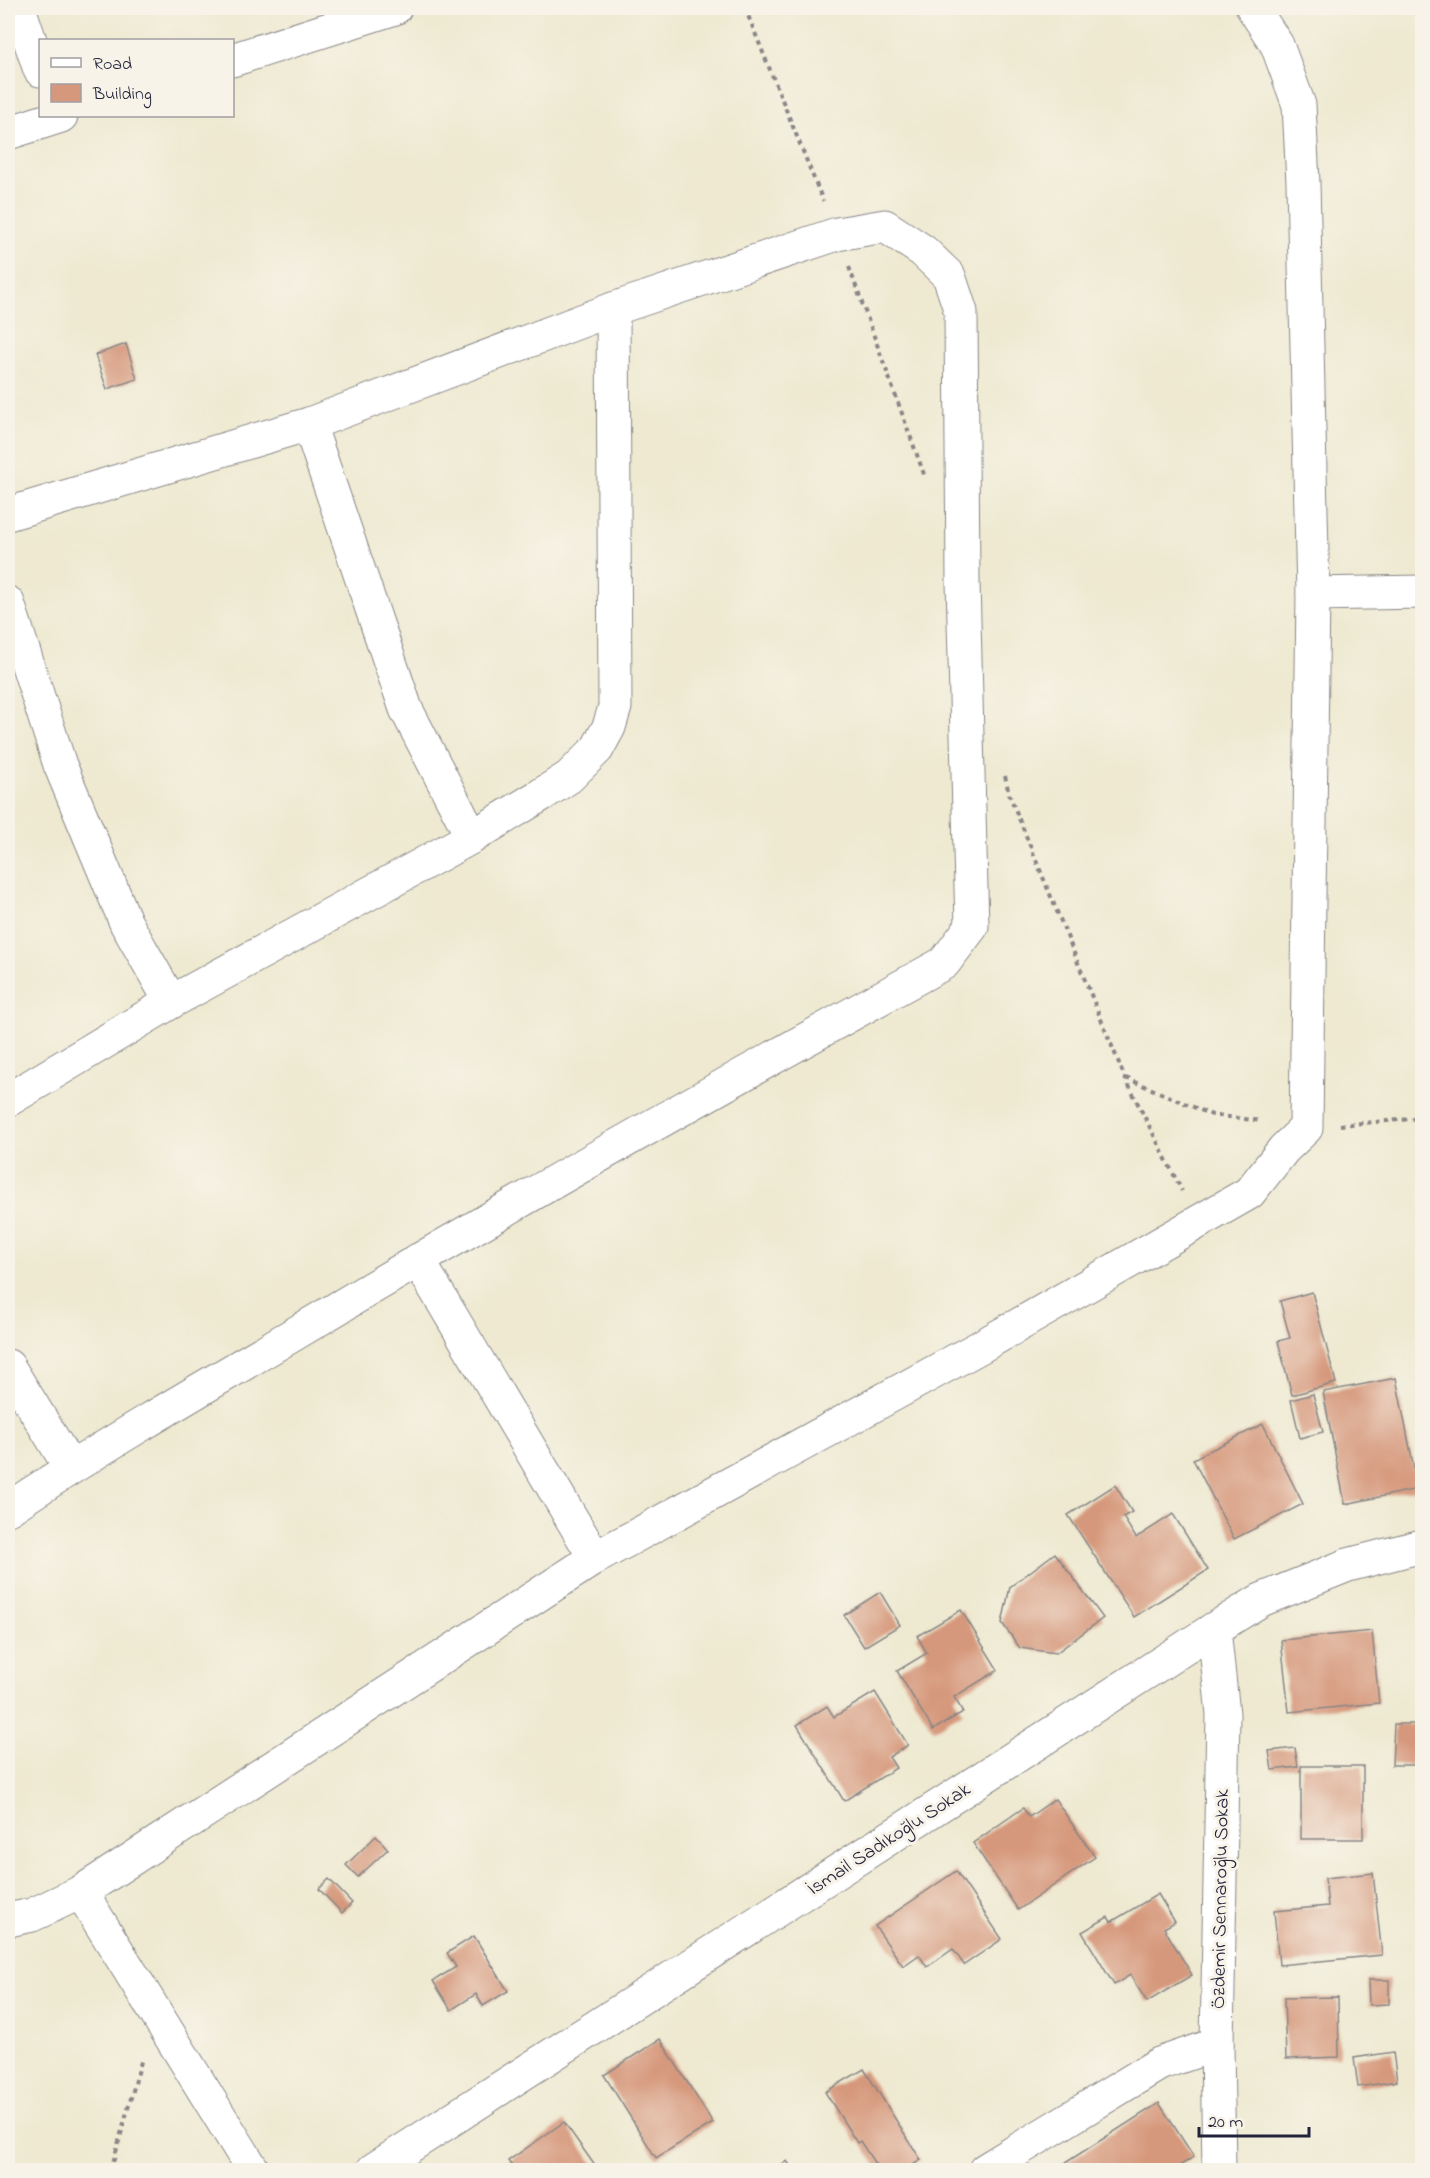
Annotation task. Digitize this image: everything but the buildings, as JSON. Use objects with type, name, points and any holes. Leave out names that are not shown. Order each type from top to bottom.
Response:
[{"type":"street","points":[[19,8],[39,67]]},
{"type":"street","points":[[234,59],[395,8]]},
{"type":"street","points":[[8,1920],[32,1915],[81,1892],[596,1558],[980,1347],[1249,1193],[1284,1149],[1306,1128],[1313,594],[1303,183],[1299,105],[1277,45],[1253,8]]},
{"type":"street","points":[[8,133],[55,117]]},
{"type":"street","points":[[8,514],[309,424],[614,309],[837,234],[885,226],[923,251],[949,276],[962,312],[963,582],[972,926],[944,963],[695,1100],[418,1260],[70,1467],[8,1509]]},
{"type":"street","points":[[8,1100],[171,1002],[472,837],[569,777],[597,749],[609,727],[615,707],[614,309]]},
{"type":"street","points":[[309,424],[406,709],[472,837]]},
{"type":"street","points":[[1313,594],[1422,592]]},
{"type":"street","points":[[8,603],[60,765],[126,923],[171,1002]]},
{"type":"street","points":[[418,1260],[596,1558]]},
{"type":"street","points":[[8,1366],[70,1467]]},
{"type":"street","name":"İsmail Sadıkoğlu Sokak","points":[[373,2170],[1261,1600],[1348,1565],[1422,1546]]},
{"type":"street","name":"Özdemir Sennaroğlu Sokak","points":[[1214,1629],[1223,1714],[1217,2044],[1219,2170]]},
{"type":"street","points":[[81,1892],[253,2170]]},
{"type":"street","points":[[985,2170],[1159,2064],[1217,2044]]},
{"type":"path","points":[[1125,1077],[1212,1115],[1306,1128],[1422,1118]]},
{"type":"path","points":[[111,2170],[155,2013]]}]
